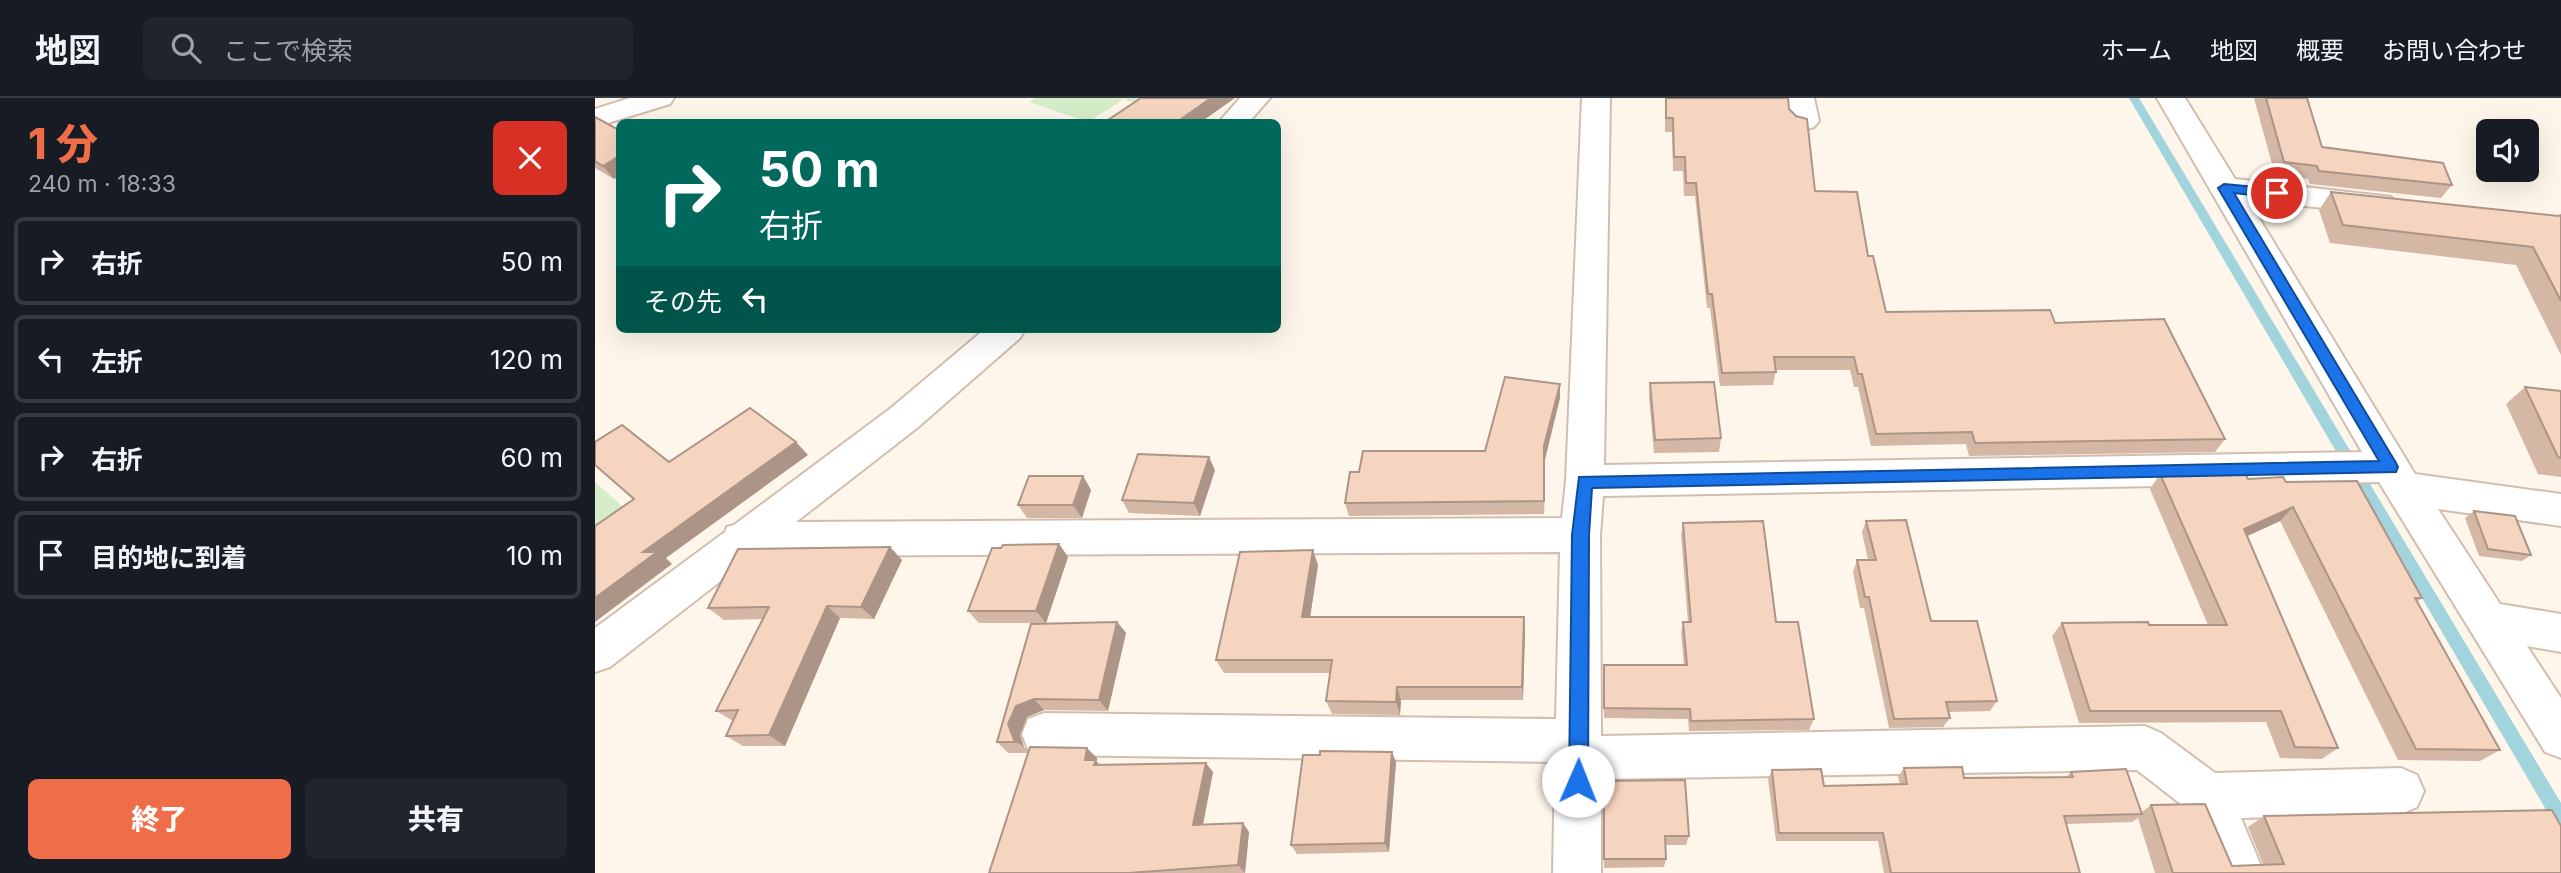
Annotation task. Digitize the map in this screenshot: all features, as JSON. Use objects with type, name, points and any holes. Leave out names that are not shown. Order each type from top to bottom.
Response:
[{"type":"street","points":[[595,118],[660,98]]},
{"type":"street","points":[[1236,119],[1256,98]]},
{"type":"street","points":[[1577,873],[1580,535],[1585,481],[1596,98]]},
{"type":"street","points":[[2171,98],[2224,188],[2374,473],[2487,620],[2561,737]]},
{"type":"street","points":[[2224,188],[2404,206]]},
{"type":"street","points":[[595,653],[904,418],[1003,333]]},
{"type":"street","points":[[1585,481],[2374,473],[2561,510]]},
{"type":"street","points":[[741,540],[1580,535]]},
{"type":"street","points":[[2487,620],[2561,633]]},
{"type":"street","points":[[1044,734],[1579,750],[2145,748],[2208,796],[2240,873]]},
{"type":"street","points":[[2208,796],[2401,790]]},
{"type":"green space","points":[[1035,98],[1150,98],[1139,105],[1124,99],[1093,119],[1079,119],[1029,102]]},
{"type":"green space","points":[[595,482],[622,506],[595,525]]},
{"type":"building","points":[[1141,98],[1211,98],[1181,119],[1110,119]]},
{"type":"building","points":[[1666,98],[1788,98],[1789,109],[1796,116],[1807,119],[1815,191],[1857,192],[1868,256],[1873,256],[1886,312],[2050,310],[2055,323],[2164,319],[2225,439],[1975,443],[1972,432],[1876,434],[1862,374],[1858,374],[1854,357],[1774,357],[1776,372],[1722,373],[1712,294],[1708,294],[1696,183],[1686,183],[1685,157],[1674,157],[1673,118],[1666,118]]},
{"type":"building","points":[[2266,98],[2307,98],[2322,147],[2443,163],[2452,185],[2319,171],[2317,166],[2284,162]]},
{"type":"building","points":[[595,117],[616,128],[616,158],[603,166],[595,161]]},
{"type":"building","points":[[2331,192],[2561,215],[2561,301],[2533,247],[2343,225]]},
{"type":"building","points":[[1505,377],[1560,384],[1544,446],[1544,501],[1345,503],[1350,472],[1359,472],[1363,451],[1485,451]]},
{"type":"building","points":[[1714,382],[1721,438],[1655,440],[1650,383]]},
{"type":"building","points":[[2525,387],[2561,391],[2561,458],[2558,457]]},
{"type":"building","points":[[750,408],[796,442],[643,552],[657,552],[595,598],[595,526],[634,499],[595,465],[595,442],[622,425],[669,462]]},
{"type":"building","points":[[1138,454],[1209,457],[1194,503],[1122,500]]},
{"type":"building","points":[[2245,473],[2248,479],[2283,477],[2286,482],[2357,481],[2422,598],[2415,598],[2500,750],[2416,749],[2293,507],[2244,529],[2338,748],[2295,747],[2281,711],[2090,711],[2062,623],[2227,625],[2160,474]]},
{"type":"building","points":[[1029,476],[1083,476],[1073,505],[1018,505]]},
{"type":"building","points":[[2474,511],[2515,516],[2531,555],[2488,549]]},
{"type":"building","points":[[1906,520],[1931,621],[1977,621],[1997,701],[1946,702],[1950,718],[1894,719],[1869,597],[1865,597],[1857,560],[1876,560],[1866,521]]},
{"type":"building","points":[[1763,521],[1776,622],[1798,622],[1814,719],[1691,721],[1690,709],[1604,708],[1604,665],[1687,665],[1683,622],[1691,622],[1683,523]]},
{"type":"building","points":[[1059,544],[1036,611],[968,611],[992,548],[1001,548],[1003,545]]},
{"type":"building","points":[[890,547],[861,607],[827,606],[769,735],[726,736],[738,710],[716,711],[769,607],[708,608],[738,549]]},
{"type":"building","points":[[1313,550],[1302,617],[1524,617],[1522,687],[1397,687],[1396,702],[1326,701],[1332,660],[1216,660],[1240,552]]},
{"type":"building","points":[[1117,622],[1099,700],[1034,699],[1016,706],[1008,724],[1014,740],[1019,742],[997,742],[1031,624]]},
{"type":"building","points":[[1030,747],[1087,748],[1085,760],[1096,760],[1094,765],[1206,763],[1193,825],[1243,823],[1238,865],[1128,873],[989,873]]},
{"type":"building","points":[[1320,751],[1392,752],[1385,843],[1291,845],[1303,755],[1320,755]]},
{"type":"building","points":[[1962,767],[1964,778],[2073,777],[2071,772],[2126,769],[2142,814],[2064,816],[2080,873],[1891,873],[1883,833],[1779,833],[1772,770],[1821,769],[1824,786],[1907,784],[1904,768]]},
{"type":"building","points":[[1685,780],[1689,836],[1665,836],[1666,859],[1604,859],[1604,781]]},
{"type":"building","points":[[2205,804],[2232,866],[2284,864],[2264,816],[2552,810],[2561,826],[2561,873],[2173,873],[2151,805]]},
{"type":"waterway","points":[[2134,98],[2561,819]]},
{"type":"route","points":[[1578,781],[1580,535],[1585,481],[2391,467],[2224,188],[2277,193]]}]
